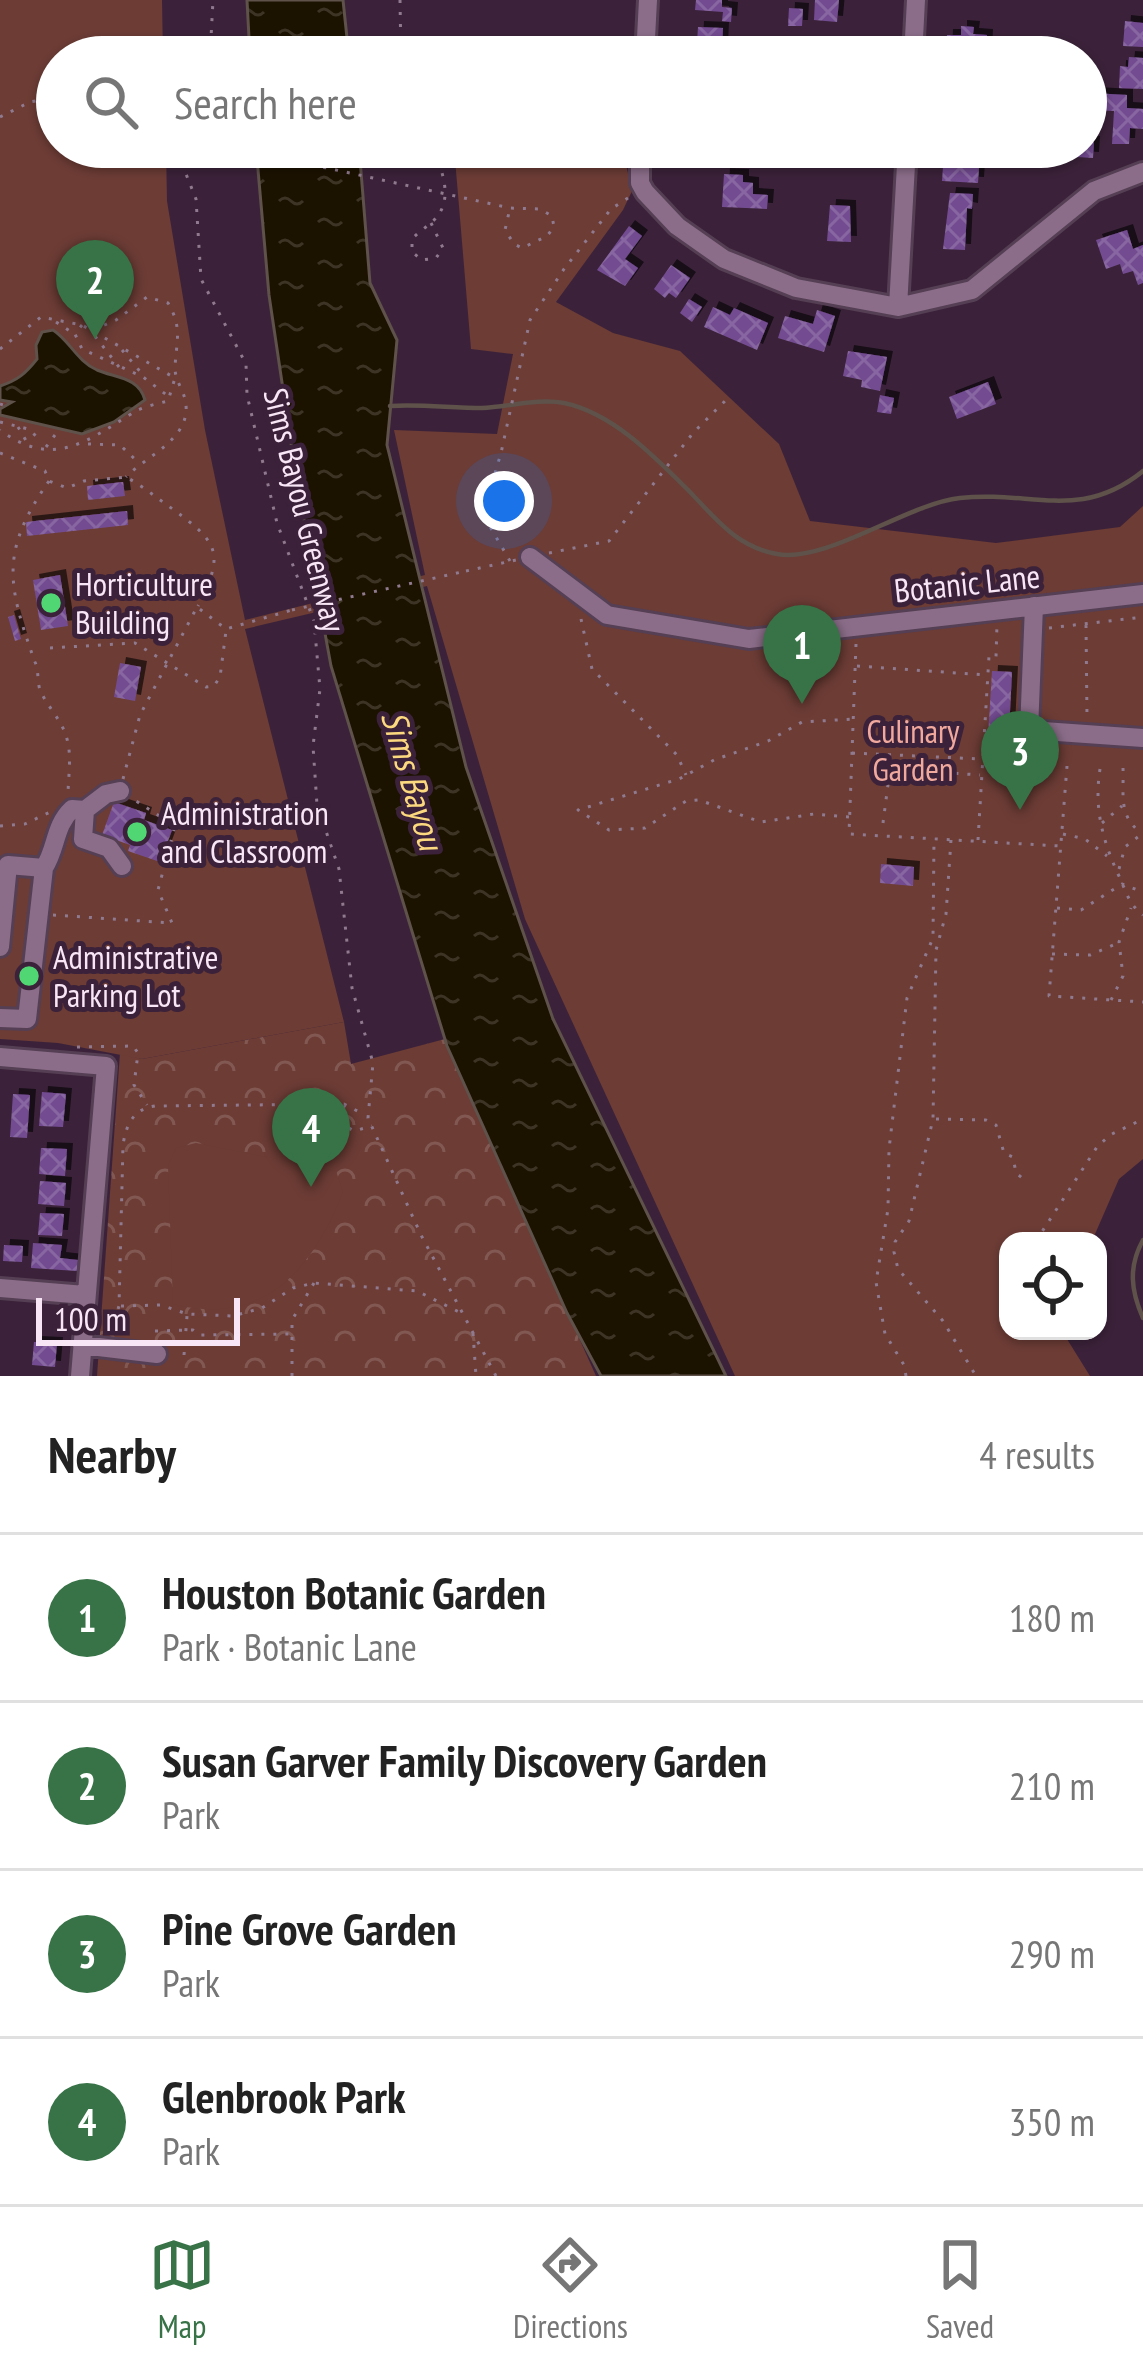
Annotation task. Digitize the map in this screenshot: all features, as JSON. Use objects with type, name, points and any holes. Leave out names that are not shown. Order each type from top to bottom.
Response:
[{"type":"street","points":[[646,36],[648,0]]},
{"type":"street","points":[[914,36],[916,0]]},
{"type":"street","points":[[640,168],[640,183],[677,226],[724,260],[796,288],[898,307],[972,290],[1094,191],[1143,172]]},
{"type":"street","points":[[898,307],[907,168]]},
{"type":"street","name":"Botanic Lane","points":[[530,557],[607,615],[748,639],[1143,594]]},
{"type":"street","points":[[1034,606],[1029,730],[1143,738]]},
{"type":"street","points":[[0,1018],[27,1019],[44,868],[52,856],[60,821],[76,807],[120,791]]},
{"type":"street","points":[[76,807],[83,839],[109,848],[122,866]]},
{"type":"street","points":[[0,947],[8,865],[44,868]]},
{"type":"street","points":[[0,1057],[106,1066],[80,1376]]},
{"type":"street","points":[[0,1288],[85,1294]]},
{"type":"street","points":[[82,1345],[157,1354]]},
{"type":"path","points":[[211,36],[213,0]]},
{"type":"path","points":[[400,0],[401,36]]},
{"type":"path","points":[[0,117],[36,101]]},
{"type":"path","name":"Sims Bayou Greenway","points":[[189,168],[186,174],[196,199],[201,279],[246,364],[247,395],[277,523],[314,620],[320,689],[313,746],[317,805],[339,868],[352,988],[373,1063],[368,1118]]},
{"type":"path","name":"Sims Bayou Greenway","points":[[327,168],[510,208]]},
{"type":"path","points":[[431,223],[439,231],[443,248],[428,261],[416,257],[411,242],[440,212],[445,195],[440,168]]},
{"type":"path","points":[[510,562],[484,518],[530,320],[611,209],[632,196],[640,183]]},
{"type":"path","points":[[510,208],[540,209],[553,216],[554,227],[539,242],[522,248],[505,230],[510,208]]},
{"type":"path","points":[[0,430],[28,446],[78,448],[133,412],[169,398],[176,378],[180,332],[168,303],[147,297],[92,331]]},
{"type":"path","points":[[50,319],[75,334],[82,349],[143,377]]},
{"type":"path","points":[[0,349],[31,321],[50,319],[82,326],[176,378],[183,394],[185,418],[170,442],[126,477],[67,488],[49,482]]},
{"type":"path","points":[[75,334],[82,326]]},
{"type":"path","points":[[92,331],[119,367]]},
{"type":"path","points":[[119,346],[143,377],[169,398]]},
{"type":"path","points":[[626,521],[693,433],[726,400]]},
{"type":"path","points":[[0,422],[37,437]]},
{"type":"path","points":[[17,426],[28,446]]},
{"type":"path","points":[[46,447],[55,435]]},
{"type":"path","points":[[84,444],[120,445],[140,463]]},
{"type":"path","points":[[0,453],[45,471],[49,482]]},
{"type":"path","points":[[39,914],[172,923],[158,890],[175,826],[120,791],[140,716],[214,574],[214,554],[206,533],[126,477]]},
{"type":"path","points":[[49,482],[25,508],[11,540],[6,586],[38,670],[39,688],[61,720],[69,745],[76,807]]},
{"type":"path","points":[[226,629],[466,571]]},
{"type":"path","points":[[594,605],[581,616],[592,669],[676,754],[686,775]]},
{"type":"path","points":[[197,608],[226,629]]},
{"type":"path","points":[[978,842],[988,656],[996,657],[998,610]]},
{"type":"path","points":[[1040,629],[1143,616]]},
{"type":"path","points":[[1086,623],[1087,735]]},
{"type":"path","points":[[856,625],[849,834],[1060,846]]},
{"type":"path","points":[[50,648],[135,643],[206,687],[214,686],[220,677],[226,629]]},
{"type":"path","points":[[855,665],[987,675]]},
{"type":"path","points":[[849,817],[814,814],[761,822],[699,800],[686,801],[645,828],[609,830],[578,810],[686,775],[802,722],[854,719]]},
{"type":"path","points":[[852,753],[982,759]]},
{"type":"path","points":[[883,823],[890,754]]},
{"type":"path","points":[[929,772],[931,756]]},
{"type":"path","points":[[944,757],[944,773]]},
{"type":"path","points":[[1067,766],[1049,996],[1143,1002]]},
{"type":"path","points":[[1118,873],[1125,847],[1142,833],[1126,821],[1123,768]]},
{"type":"path","points":[[890,769],[982,776]]},
{"type":"path","points":[[1100,769],[1100,823],[1109,858],[1132,907],[1143,915]]},
{"type":"path","points":[[1100,823],[1123,805]]},
{"type":"path","points":[[0,826],[25,824],[55,810]]},
{"type":"path","points":[[1061,834],[1085,839],[1109,858]]},
{"type":"path","points":[[905,1376],[904,1365],[885,1334],[877,1282],[907,998],[933,938],[934,839]]},
{"type":"path","points":[[951,840],[946,914],[936,950],[933,1119],[909,1222],[894,1252],[898,1269],[943,1322],[976,1376]]},
{"type":"path","points":[[934,854],[950,855]]},
{"type":"path","points":[[1056,908],[1081,910],[1122,884]]},
{"type":"path","points":[[1122,884],[1143,892]]},
{"type":"path","points":[[1111,1000],[1123,976],[1119,942],[1132,907]]},
{"type":"path","points":[[1052,954],[1090,955],[1119,942]]},
{"type":"path","points":[[344,1105],[342,1119],[347,1127],[354,1131],[372,1126]]},
{"type":"path","points":[[109,1348],[119,1306],[123,1144],[133,1118],[149,1106],[344,1105],[368,1118],[421,1235],[496,1376]]},
{"type":"path","points":[[933,1119],[986,1120],[996,1125],[1004,1153],[1013,1157],[1016,1174],[1026,1181]]},
{"type":"path","points":[[1042,1232],[1096,1148],[1143,1119]]},
{"type":"path","points":[[119,1306],[161,1305],[188,1314],[233,1316],[314,1283],[417,1291],[465,1315]]},
{"type":"path","points":[[292,1376],[292,1319],[314,1283]]},
{"type":"path","points":[[184,1355],[188,1314]]},
{"type":"path","points":[[154,1331],[290,1334]]},
{"type":"path","points":[[473,1332],[476,1376]]},
{"type":"green space","name":"Culinary Garden","points":[[0,0],[162,0],[163,36],[36,36],[36,168],[166,168],[167,201],[205,430],[245,620],[425,575],[394,430],[497,434],[513,354],[471,349],[456,168],[627,168],[632,191],[623,210],[556,302],[613,333],[680,351],[779,444],[810,521],[996,543],[1120,527],[1143,506],[1143,1159],[1119,1179],[1096,1232],[999,1232],[999,1340],[1068,1340],[1090,1376],[735,1376],[525,919],[427,586],[245,629],[344,1022],[142,1059],[58,1043],[0,1039]]},
{"type":"green space","points":[[344,1022],[351,1064],[445,1039],[596,1376],[97,1376],[120,1053],[142,1059]]},
{"type":"green space","points":[[196,1143],[336,1171],[343,1192],[300,1268],[258,1299],[233,1307],[173,1304],[168,1166],[176,1148]]},
{"type":"water","points":[[247,0],[343,0],[347,36],[249,36]]},
{"type":"water","name":"Sims Bayou","points":[[258,168],[361,168],[370,283],[397,340],[387,445],[466,767],[553,1019],[726,1376],[601,1376],[567,1313],[447,1046],[331,666],[269,295]]},
{"type":"water","points":[[53,330],[90,366],[132,383],[145,400],[114,422],[82,434],[0,415],[0,409],[12,402],[0,400],[0,386],[29,369],[37,359],[42,332]]},
{"type":"building","points":[[696,0],[722,0],[722,7],[732,8],[731,22],[722,21],[723,12],[695,10]]},
{"type":"building","points":[[815,0],[839,0],[837,22],[814,20]]},
{"type":"building","points":[[789,8],[803,9],[802,26],[788,26]]},
{"type":"building","points":[[1125,21],[1143,23],[1143,47],[1123,46]]},
{"type":"building","points":[[961,26],[974,27],[973,34],[987,35],[947,36],[961,35]]},
{"type":"building","points":[[698,27],[723,28],[723,36],[697,36]]},
{"type":"building","points":[[1129,57],[1143,58],[1143,89],[1119,88],[1120,66],[1128,67]]},
{"type":"building","points":[[1107,94],[1127,95],[1127,108],[1143,109],[1143,129],[1130,128],[1129,144],[1112,144],[1114,111],[1107,111]]},
{"type":"building","points":[[943,168],[979,168],[978,183],[942,181]]},
{"type":"building","points":[[724,174],[743,175],[743,182],[753,183],[753,194],[768,195],[767,209],[722,207]]},
{"type":"building","points":[[950,193],[973,194],[972,209],[967,208],[965,250],[943,249]]},
{"type":"building","points":[[830,205],[850,206],[851,242],[827,241]]},
{"type":"building","points":[[629,226],[642,236],[625,259],[638,268],[625,286],[597,270]]},
{"type":"building","points":[[1127,230],[1133,249],[1143,245],[1143,283],[1138,285],[1133,271],[1123,274],[1120,264],[1106,269],[1096,240]]},
{"type":"building","points":[[671,265],[690,278],[676,298],[669,293],[665,298],[654,289]]},
{"type":"building","points":[[689,299],[702,307],[692,322],[680,313]]},
{"type":"building","points":[[713,307],[730,315],[734,308],[768,323],[757,350],[704,327]]},
{"type":"building","points":[[817,310],[835,316],[824,352],[778,338],[785,316],[813,324]]},
{"type":"building","points":[[848,351],[887,357],[880,391],[843,376]]},
{"type":"building","points":[[988,382],[996,404],[957,419],[949,397]]},
{"type":"building","points":[[880,395],[894,398],[891,414],[877,412]]},
{"type":"building","points":[[123,482],[125,496],[88,500],[87,486]]},
{"type":"building","points":[[127,511],[128,525],[27,536],[26,522]]},
{"type":"building","name":"Horticulture Building","points":[[60,575],[68,626],[41,630],[33,580]]},
{"type":"building","points":[[14,615],[21,639],[15,641],[8,617]]},
{"type":"building","points":[[120,663],[141,667],[135,701],[114,697]]},
{"type":"building","points":[[992,671],[1012,672],[1007,770],[986,769]]},
{"type":"building","name":"Administration and Classroom","points":[[114,802],[146,813],[144,820],[172,830],[160,862],[102,835]]},
{"type":"building","points":[[881,864],[914,867],[913,886],[880,883]]},
{"type":"building","points":[[42,1092],[66,1094],[63,1127],[39,1126]]},
{"type":"building","points":[[13,1094],[30,1095],[27,1138],[10,1137]]},
{"type":"building","points":[[41,1148],[67,1149],[65,1176],[39,1174]]},
{"type":"building","points":[[40,1181],[66,1183],[64,1206],[38,1204]]},
{"type":"building","points":[[40,1213],[64,1214],[62,1236],[38,1235]]},
{"type":"building","points":[[33,1243],[62,1245],[60,1258],[78,1260],[77,1271],[31,1268]]},
{"type":"building","points":[[4,1245],[23,1246],[22,1262],[3,1261]]},
{"type":"building","points":[[34,1342],[57,1343],[55,1367],[32,1365]]},
{"type":"waterway","points":[[390,406],[482,408],[544,402],[582,408],[633,439],[739,538],[777,554],[820,550],[939,502],[986,497],[1076,500],[1098,496],[1143,471]]},
{"type":"waterway","points":[[1143,1240],[1133,1279],[1143,1318]]},
{"type":"place","name":"Susan Garver Family Discovery Garden","points":[[95,339]]},
{"type":"place","name":"Horticulture Building","points":[[51,603]]},
{"type":"place","name":"Houston Botanic Garden","points":[[802,704]]},
{"type":"place","name":"Pine Grove Garden","points":[[1020,810]]},
{"type":"place","name":"Administration and Classroom","points":[[137,832]]},
{"type":"place","name":"Administrative Parking Lot","points":[[29,976]]},
{"type":"place","name":"Glenbrook Park","points":[[311,1187]]}]
